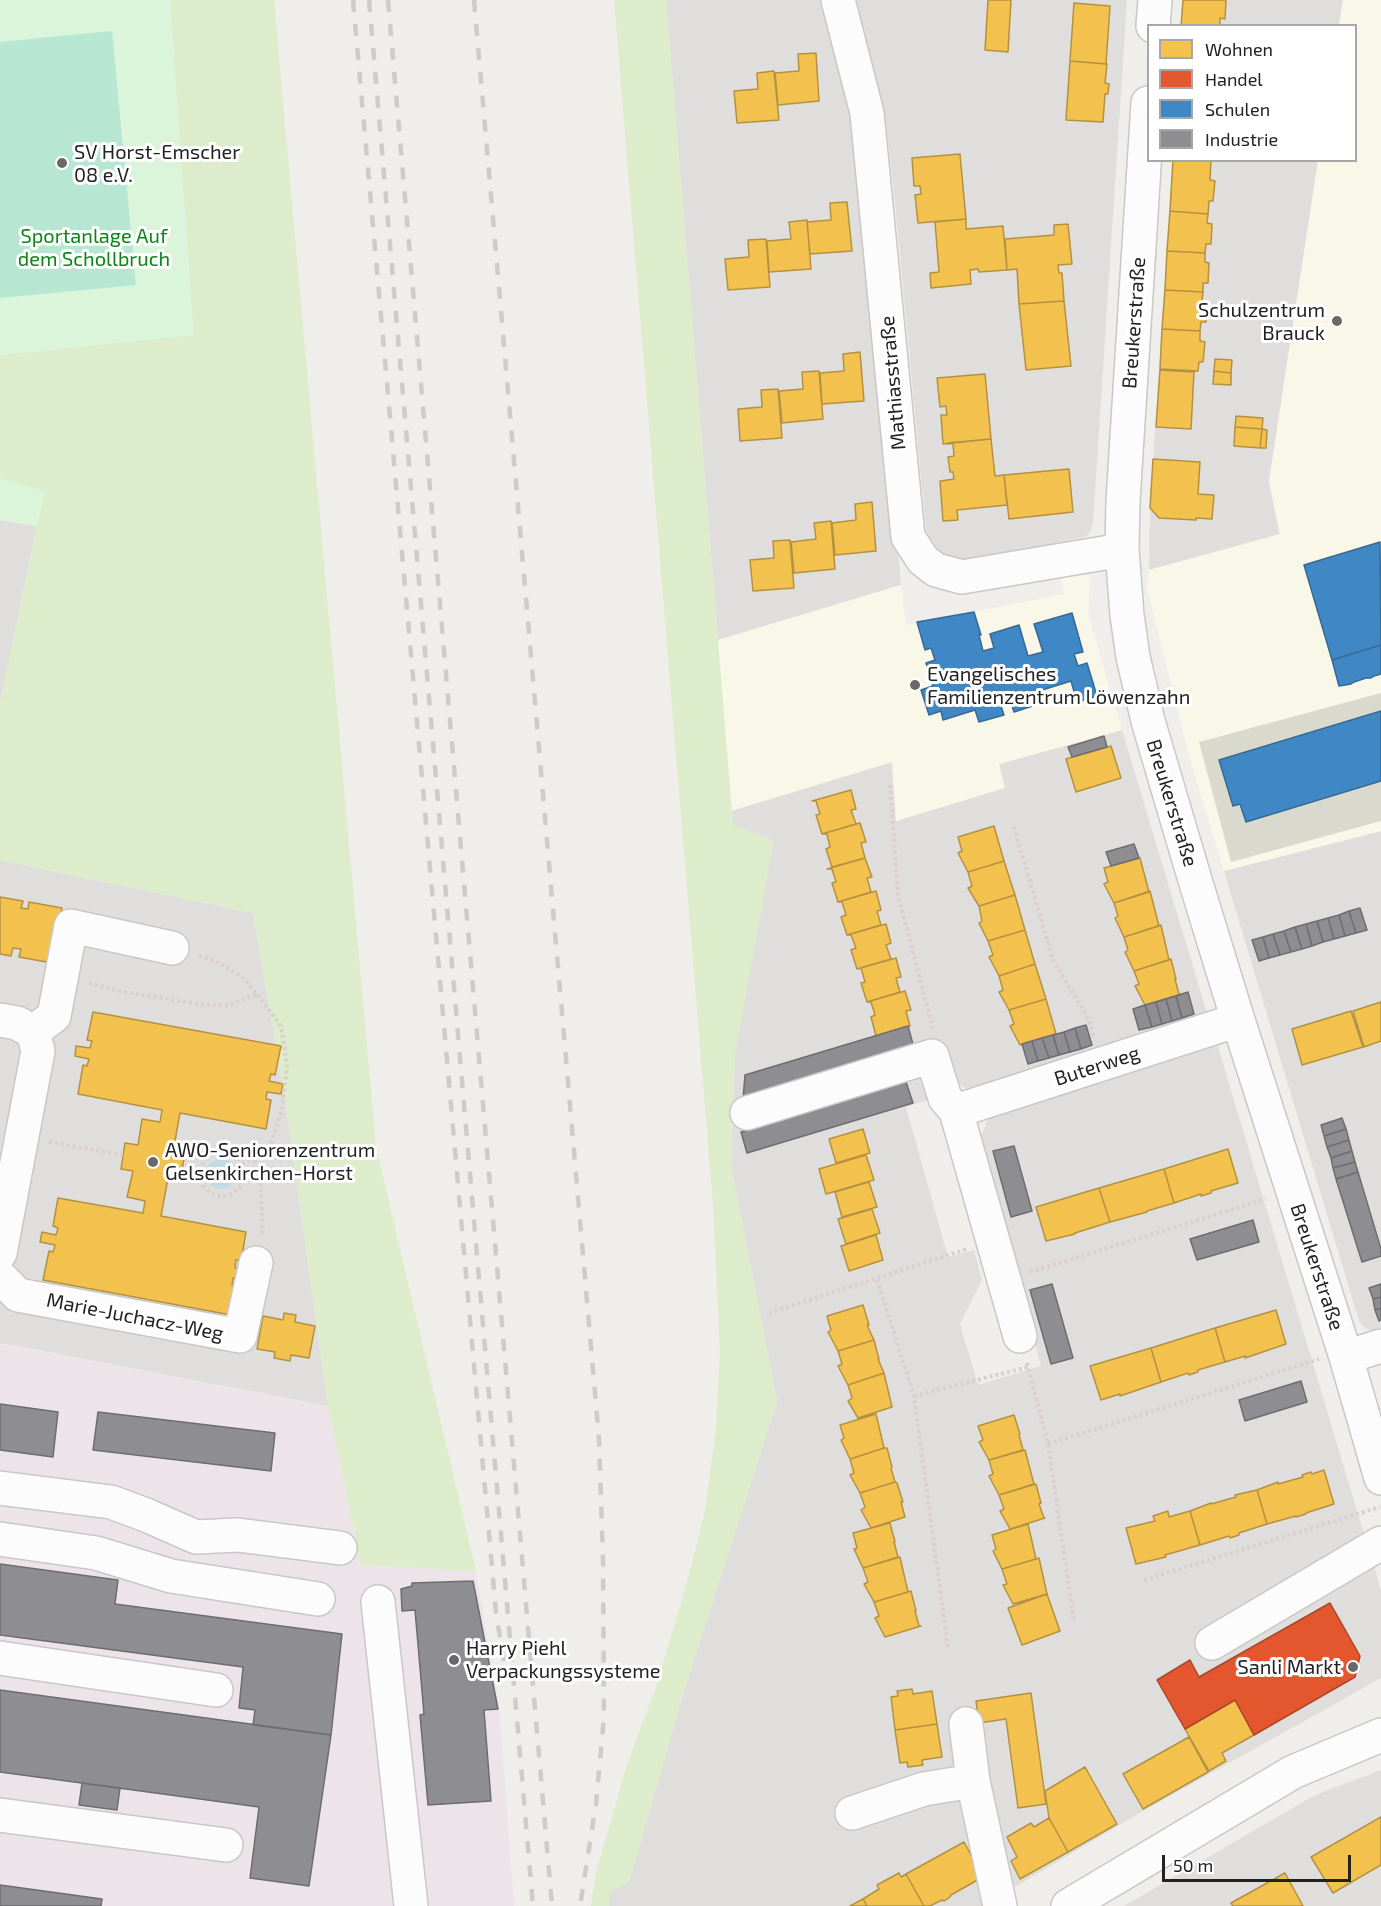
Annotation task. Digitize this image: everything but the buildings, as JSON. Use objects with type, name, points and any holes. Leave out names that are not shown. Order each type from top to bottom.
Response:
[{"type":"street","name":"Mathiasstraße","points":[[838,0],[867,113],[908,537],[923,560],[936,570],[962,577],[1122,550]]},
{"type":"street","points":[[1154,24],[1155,0]]},
{"type":"street","name":"Breukerstraße","points":[[1147,134],[1123,501],[1122,550],[1133,657],[1148,722],[1238,1020],[1345,1354],[1381,1478]]},
{"type":"street","points":[[33,1032],[54,1016],[71,926],[172,948]]},
{"type":"street","points":[[0,1020],[17,1023],[33,1032],[38,1051],[0,1253]]},
{"type":"street","name":"Buterweg","points":[[956,1111],[1238,1020]]},
{"type":"street","points":[[747,1113],[932,1056],[945,1098],[956,1111],[1024,1352]]},
{"type":"street","name":"Marie-Juchacz-Weg","points":[[0,1277],[18,1294],[240,1336],[256,1263]]},
{"type":"street","points":[[1345,1354],[1381,1346]]},
{"type":"street","points":[[0,1488],[111,1503],[146,1515],[196,1537],[238,1535],[339,1548]]},
{"type":"street","points":[[0,1539],[96,1553],[171,1576],[318,1599]]},
{"type":"street","points":[[1212,1643],[1381,1543]]},
{"type":"street","points":[[378,1602],[411,1906]]},
{"type":"street","points":[[0,1658],[216,1690]]},
{"type":"street","points":[[966,1724],[973,1781],[1000,1906]]},
{"type":"street","points":[[1068,1906],[1293,1772],[1381,1735]]},
{"type":"street","points":[[852,1813],[924,1789],[973,1781]]},
{"type":"street","points":[[0,1815],[226,1845]]},
{"type":"path","points":[[890,785],[898,896],[937,1042],[932,1056]]},
{"type":"path","points":[[1014,827],[1053,960],[1089,1020],[1102,1064]]},
{"type":"path","points":[[172,948],[216,961],[242,977],[281,1026],[287,1065],[282,1110],[270,1148],[242,1164]]},
{"type":"path","points":[[62,977],[205,1005],[229,1005],[257,994]]},
{"type":"path","points":[[21,1137],[123,1155]]},
{"type":"path","points":[[218,1152],[227,1153],[236,1157],[242,1164],[243,1182],[238,1190],[221,1197],[205,1189],[200,1171],[203,1162],[210,1156],[218,1152]]},
{"type":"path","points":[[253,1158],[260,1171],[263,1217],[263,1242],[256,1263]]},
{"type":"path","points":[[1004,1279],[1293,1191]]},
{"type":"path","points":[[770,1313],[993,1241]]},
{"type":"path","points":[[877,1280],[914,1396],[948,1649]]},
{"type":"path","points":[[914,1396],[1024,1352],[1048,1444],[1074,1622]]},
{"type":"path","points":[[1048,1444],[1345,1354]]},
{"type":"path","points":[[1144,1580],[1381,1507]]},
{"type":"shaded area","points":[[666,0],[826,0],[857,128],[867,207],[901,585],[718,640]]},
{"type":"shaded area","points":[[855,0],[1127,0],[1093,523],[1090,532],[1085,537],[969,560],[943,555],[935,549],[929,539],[926,528],[886,122]]},
{"type":"shaded area","points":[[1182,0],[1343,0],[1339,24],[1181,24]]},
{"type":"shaded area","name":"Schulzentrum Brauck","points":[[1343,0],[1381,0],[1381,831],[1224,871],[1188,752],[1147,587],[1149,570],[1280,534],[1269,482],[1318,162],[1357,162],[1357,24],[1339,24]]},
{"type":"shaded area","points":[[1172,162],[1318,162],[1269,481],[1280,535],[1149,570],[1150,508]]},
{"type":"shaded area","points":[[0,520],[37,526],[0,703]]},
{"type":"shaded area","points":[[0,523],[16,526],[0,612]]},
{"type":"shaded area","name":"Evangelisches Familienzentrum Löwenzahn","points":[[1081,572],[1090,577],[1088,614],[1122,730],[999,764],[1005,788],[896,821],[892,762],[731,811],[718,640],[901,585],[906,625],[1064,594],[1060,573]]},
{"type":"shaded area","points":[[1381,693],[1381,821],[1231,862],[1199,742]]},
{"type":"shaded area","points":[[1122,730],[1207,1013],[969,1089],[958,1085],[943,1040],[918,1048],[932,1099],[906,1107],[948,1257],[974,1250],[982,1280],[960,1324],[978,1385],[1041,1366],[980,1140],[987,1121],[999,1111],[1214,1046],[1218,1047],[1381,1591],[1381,1678],[1138,1814],[983,1906],[609,1906],[609,1892],[629,1881],[683,1694],[777,1401],[731,1166],[735,1055],[731,811],[892,762],[896,821],[1004,788],[999,764]]},
{"type":"shaded area","points":[[1381,831],[1381,1332],[1374,1333],[1359,1321],[1224,871]]},
{"type":"shaded area","points":[[0,860],[253,913],[284,1092],[328,1406],[0,1343]]},
{"type":"shaded area","points":[[75,895],[211,923],[198,987],[62,960]]},
{"type":"shaded area","points":[[0,1344],[328,1406],[361,1565],[476,1571],[500,1715],[514,1906],[0,1906]]},
{"type":"shaded area","points":[[1362,1525],[1377,1577],[1223,1664],[1196,1613]]},
{"type":"shaded area","points":[[1381,1770],[1381,1906],[1124,1906],[1310,1798]]},
{"type":"green space","name":"Sportanlage Auf dem Schollbruch","points":[[0,0],[170,0],[194,335],[0,355]]},
{"type":"green space","points":[[170,0],[274,0],[376,1147],[476,1571],[361,1565],[328,1406],[284,1092],[253,913],[0,860],[0,703],[44,492],[0,479],[0,355],[193,335]]},
{"type":"green space","points":[[614,0],[666,0],[733,825],[774,840],[735,1055],[731,1166],[777,1401],[683,1694],[629,1881],[609,1892],[609,1906],[591,1906],[595,1876],[627,1765],[658,1681],[705,1511],[716,1428],[720,1352],[713,1205]]},
{"type":"green space","name":"SV Horst-Emscher 08 e.V.","points":[[112,31],[136,285],[0,298],[0,42]]},
{"type":"green space","points":[[0,479],[44,491],[37,526],[0,520]]},
{"type":"water","points":[[221,1159],[227,1160],[235,1168],[235,1180],[227,1188],[221,1189],[215,1188],[207,1180],[206,1174],[207,1168],[215,1160]]},
{"type":"railway","points":[[353,0],[496,1613],[505,1667]]},
{"type":"railway","points":[[369,0],[533,1906]]},
{"type":"railway","points":[[388,0],[552,1906]]},
{"type":"railway","points":[[474,0],[599,1439],[603,1560],[604,1717],[596,1804],[580,1906]]},
{"type":"place","name":"SV Horst-Emscher 08 e.V.","points":[[62,163]]},
{"type":"place","name":"Schulzentrum Brauck","points":[[1337,321]]},
{"type":"place","name":"Evangelisches Familienzentrum Löwenzahn","points":[[915,685]]},
{"type":"place","name":"AWO-Seniorenzentrum Gelsenkirchen-Horst","points":[[153,1162]]},
{"type":"place","name":"Harry Piehl Verpackungssysteme","points":[[454,1660]]},
{"type":"place","name":"Sanli Markt","points":[[1353,1667]]}]
